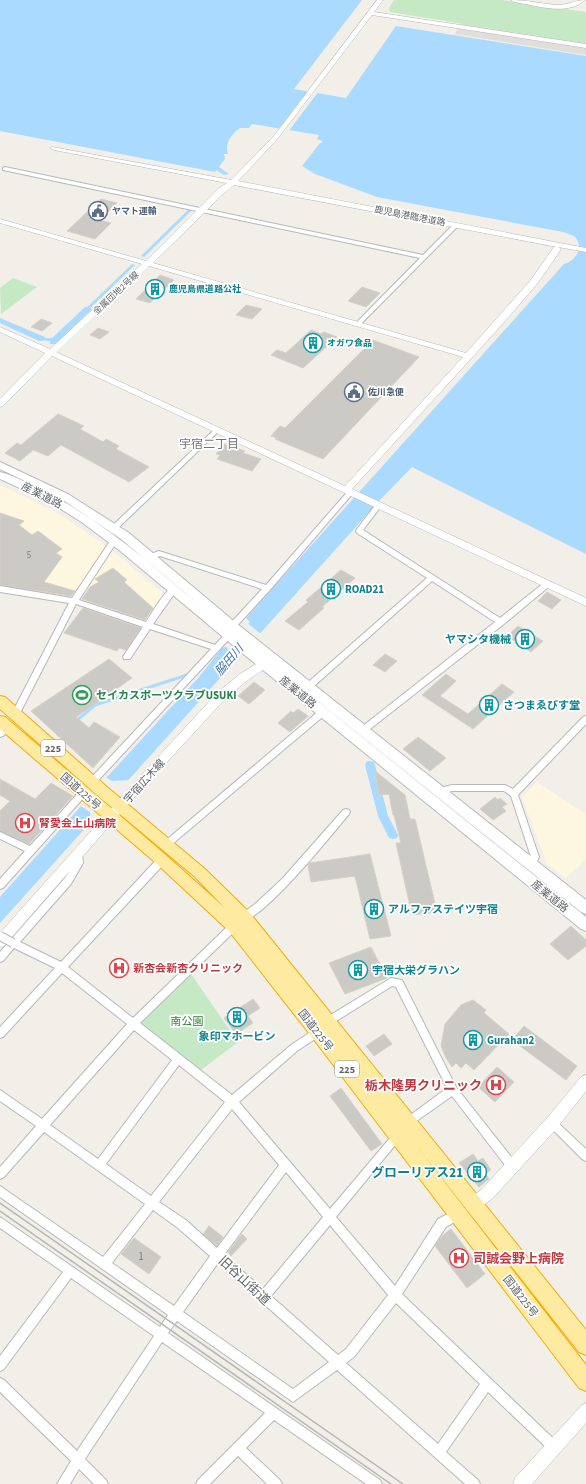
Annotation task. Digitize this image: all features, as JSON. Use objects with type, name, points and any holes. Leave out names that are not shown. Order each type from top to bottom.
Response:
[{"type":"highway","name":"国道225号","points":[[0,701],[112,809],[162,860],[239,922]]},
{"type":"highway","name":"国道225号","points":[[2,728],[90,789]]},
{"type":"highway","name":"国道225号","points":[[112,809],[167,844],[200,873],[403,1128],[474,1204],[586,1345]]},
{"type":"highway","name":"国道225号","points":[[403,1128],[458,1214],[586,1381]]},
{"type":"main road","name":"産業道路","points":[[0,465],[64,496],[114,528],[151,557],[323,712],[586,925]]},
{"type":"main road","name":"産業道路","points":[[0,475],[52,499],[114,540],[173,590],[233,631]]},
{"type":"main road","name":"産業道路","points":[[268,661],[309,686],[362,731],[531,863],[586,908]]},
{"type":"street","name":"金属団地2号線","points":[[0,404],[44,359],[147,264],[200,210],[227,185],[233,182],[279,134],[380,0]]},
{"type":"street","points":[[514,0],[557,6],[578,4],[582,0]]},
{"type":"street","points":[[370,12],[586,46]]},
{"type":"street","name":"鹿児島港臨港道路","points":[[54,148],[456,225],[555,246],[586,250]]},
{"type":"street","points":[[5,170],[425,257]]},
{"type":"street","points":[[0,221],[467,356]]},
{"type":"street","points":[[358,324],[456,225]]},
{"type":"street","points":[[0,885],[30,850],[90,789],[233,631],[267,588],[467,356],[496,327],[534,282],[537,273],[555,255],[555,246]]},
{"type":"street","points":[[0,329],[586,602]]},
{"type":"street","points":[[114,528],[218,430]]},
{"type":"street","points":[[378,504],[358,531],[501,622]]},
{"type":"street","points":[[15,715],[74,601],[114,540]]},
{"type":"street","points":[[151,557],[158,553],[267,588]]},
{"type":"street","points":[[309,686],[431,578]]},
{"type":"street","points":[[362,731],[548,584]]},
{"type":"street","points":[[0,589],[74,601],[216,648]]},
{"type":"street","points":[[127,657],[173,590]]},
{"type":"street","name":"宇宿広木線","points":[[0,942],[79,854],[112,809],[222,695],[268,661]]},
{"type":"street","points":[[167,844],[323,712]]},
{"type":"street","points":[[514,794],[586,719]]},
{"type":"street","points":[[439,791],[452,788],[505,788],[514,794],[534,853],[531,863]]},
{"type":"street","points":[[0,1174],[133,1024],[239,922],[257,908],[284,883],[346,812]]},
{"type":"street","points":[[0,835],[30,850]]},
{"type":"street","points":[[0,958],[68,881],[80,863],[79,854]]},
{"type":"street","points":[[0,1034],[162,860]]},
{"type":"street","points":[[0,936],[61,967],[232,1101],[395,1295],[554,1447]]},
{"type":"street","points":[[104,1264],[232,1101],[294,1048],[322,1027],[391,982],[399,982],[453,1090],[512,1166]]},
{"type":"street","points":[[100,1165],[178,1060]]},
{"type":"street","points":[[0,1191],[293,1396],[350,1353],[395,1295],[442,1223],[474,1204],[487,1194],[552,1123],[586,1081]]},
{"type":"street","points":[[263,1297],[403,1128],[453,1090]]},
{"type":"street","name":"旧谷山街道","points":[[0,1095],[182,1224],[474,1484]]},
{"type":"street","points":[[552,1123],[586,1156]]},
{"type":"street","points":[[63,1484],[161,1334],[217,1254],[286,1165]]},
{"type":"street","points":[[0,1222],[376,1484]]},
{"type":"street","points":[[0,1365],[70,1271]]},
{"type":"street","points":[[0,1384],[102,1484]]},
{"type":"street","points":[[438,1452],[487,1384]]},
{"type":"street","points":[[521,1484],[586,1411]]},
{"type":"street","points":[[202,1484],[273,1413]]},
{"type":"street","points":[[237,1448],[276,1484]]},
{"type":"shaded area","points":[[461,23],[586,44],[586,55],[455,34]]},
{"type":"shaded area","points":[[0,485],[59,514],[106,546],[73,599],[0,587]]},
{"type":"shaded area","points":[[110,549],[166,596],[147,623],[77,600]]},
{"type":"shaded area","points":[[537,782],[586,814],[586,860],[566,878],[547,864],[522,797]]},
{"type":"green space","points":[[394,0],[502,0],[586,12],[586,44],[390,12],[389,8]]},
{"type":"green space","points":[[13,278],[37,287],[1,314],[0,288]]},
{"type":"green space","name":"南公園","points":[[191,974],[238,1042],[201,1070],[141,1023]]},
{"type":"water","name":"脇田川","points":[[0,0],[362,0],[294,89],[346,98],[396,26],[586,56],[586,554],[412,467],[380,500],[0,923],[0,897],[199,677],[222,648],[225,647],[250,622],[246,618],[564,264],[575,257],[579,250],[579,245],[575,237],[563,232],[377,197],[315,174],[302,166],[320,143],[322,143],[322,141],[317,139],[319,135],[252,124],[249,128],[240,128],[230,139],[227,146],[228,154],[224,154],[225,159],[215,172],[0,131]]},
{"type":"water","points":[[189,209],[192,210],[144,257],[141,256]]},
{"type":"water","points":[[132,264],[135,265],[80,318],[77,317]]},
{"type":"water","points":[[74,320],[78,321],[55,342],[42,340],[29,334],[31,333],[43,338],[54,338]]},
{"type":"pier","points":[[310,90],[319,91],[288,132],[278,130]]},
{"type":"pier","points":[[247,623],[261,634],[239,659],[225,646]]},
{"type":"pier","points":[[105,777],[112,781],[131,780],[91,824],[90,812],[79,805]]},
{"type":"building","name":"ヤマト運輸","points":[[101,199],[117,203],[100,220],[111,223],[95,239],[67,231]]},
{"type":"building","name":"鹿児島県道路公社","points":[[160,275],[174,280],[150,303],[136,299]]},
{"type":"building","points":[[362,287],[380,293],[366,307],[348,301]]},
{"type":"building","points":[[246,305],[262,309],[252,319],[236,315]]},
{"type":"building","points":[[41,319],[52,323],[42,331],[31,327]]},
{"type":"building","points":[[98,328],[109,332],[100,339],[90,335]]},
{"type":"building","name":"オガワ食品","points":[[311,330],[321,334],[324,332],[337,337],[303,368],[271,355],[277,350],[286,353]]},
{"type":"building","name":"佐川急便","points":[[373,340],[419,357],[323,459],[271,436],[280,426],[285,428]]},
{"type":"building","points":[[58,414],[84,426],[80,429],[103,442],[106,439],[119,446],[116,449],[149,467],[129,482],[61,445],[48,456],[33,450],[20,461],[5,453],[17,443],[21,445]]},
{"type":"building","points":[[224,444],[245,451],[243,453],[261,459],[252,471],[217,459],[220,455],[216,454]]},
{"type":"building","points":[[0,513],[24,521],[19,525],[32,535],[38,531],[62,549],[56,553],[62,557],[44,582],[75,591],[71,596],[0,585]]},
{"type":"building","points":[[113,568],[127,580],[124,582],[153,608],[145,620],[82,599],[90,587],[99,582],[95,579]]},
{"type":"building","name":"ROAD21","points":[[341,570],[355,578],[322,607],[324,608],[299,630],[285,621],[308,602],[306,600]]},
{"type":"building","points":[[547,592],[561,600],[552,609],[538,601]]},
{"type":"building","points":[[83,608],[141,628],[126,650],[119,648],[117,651],[64,633]]},
{"type":"building","name":"ヤマシタ機械","points":[[518,626],[543,641],[531,652],[507,636]]},
{"type":"building","points":[[385,654],[397,661],[385,672],[373,665]]},
{"type":"building","name":"セイカスポーツクラブUSUKI","points":[[109,659],[132,678],[76,717],[89,728],[94,722],[120,737],[93,768],[31,711]]},
{"type":"building","name":"さつまゑびす堂","points":[[446,674],[456,681],[440,696],[468,714],[502,684],[514,692],[473,729],[422,695]]},
{"type":"building","points":[[254,682],[265,690],[249,704],[238,696]]},
{"type":"building","points":[[298,709],[308,716],[290,732],[278,723],[291,711],[293,713]]},
{"type":"building","points":[[418,737],[446,758],[430,771],[403,749]]},
{"type":"building","points":[[375,771],[405,795],[410,819],[415,819],[437,912],[412,915],[396,843],[401,843],[389,794],[379,795]]},
{"type":"building","name":"腎愛会上山病院","points":[[0,779],[35,799],[51,783],[73,796],[29,844],[0,831],[0,811],[10,801],[0,795]]},
{"type":"building","points":[[495,797],[498,800],[500,798],[507,804],[502,807],[506,811],[493,820],[480,809]]},
{"type":"building","name":"アルファステイツ宇宿","points":[[370,854],[391,936],[370,939],[355,876],[311,882],[308,865],[310,863]]},
{"type":"building","points":[[571,926],[586,940],[586,946],[568,960],[550,944]]},
{"type":"building","name":"宇宿大栄グラハン","points":[[371,947],[387,978],[345,994],[329,963]]},
{"type":"building","name":"象印マホービン","points":[[253,999],[260,1008],[248,1016],[253,1023],[236,1034],[224,1018]]},
{"type":"building","name":"Gurahan2","points":[[473,1000],[486,1010],[484,1013],[509,1034],[474,1070],[466,1063],[461,1068],[456,1063],[452,1067],[441,1046],[445,1024],[461,1005]]},
{"type":"building","points":[[524,1026],[577,1066],[566,1080],[512,1040]]},
{"type":"building","points":[[384,1034],[392,1044],[374,1056],[366,1046]]},
{"type":"building","name":"栃木隆男クリニック","points":[[497,1067],[514,1082],[495,1102],[478,1087]]},
{"type":"building","points":[[341,1088],[382,1144],[371,1151],[330,1096]]},
{"type":"building","name":"グローリアス21","points":[[473,1154],[478,1161],[483,1158],[491,1170],[485,1173],[489,1179],[479,1187],[459,1163]]},
{"type":"building","points":[[209,1226],[223,1237],[217,1246],[203,1234]]},
{"type":"building","name":"司誠会野上病院","points":[[451,1229],[485,1274],[467,1288],[435,1246],[442,1236]]},
{"type":"building","points":[[242,1234],[247,1239],[231,1256],[228,1252]]},
{"type":"building","points":[[134,1238],[161,1257],[149,1274],[121,1254]]},
{"type":"waterway","points":[[217,168],[226,174]]},
{"type":"waterway","points":[[53,342],[88,309]]},
{"type":"waterway","points":[[0,320],[42,339]]},
{"type":"waterway","points":[[76,721],[95,705],[187,675]]},
{"type":"waterway","points":[[370,765],[383,816],[393,835]]},
{"type":"tram line","points":[[0,1203],[403,1484]]},
{"type":"tram line","points":[[0,1211],[391,1484]]},
{"type":"place","name":"ヤマト運輸","points":[[98,211]]},
{"type":"place","name":"鹿児島県道路公社","points":[[155,289]]},
{"type":"place","name":"オガワ食品","points":[[313,343]]},
{"type":"place","name":"佐川急便","points":[[354,392]]},
{"type":"place","name":"ROAD21","points":[[331,589]]},
{"type":"place","name":"ヤマシタ機械","points":[[525,639]]},
{"type":"place","name":"セイカスポーツクラブUSUKI","points":[[82,695]]},
{"type":"place","name":"さつまゑびす堂","points":[[489,705]]},
{"type":"place","name":"腎愛会上山病院","points":[[25,823]]},
{"type":"place","name":"アルファステイツ宇宿","points":[[374,909]]},
{"type":"place","name":"新杏会新杏クリニック","points":[[119,968]]},
{"type":"place","name":"宇宿大栄グラハン","points":[[358,970]]},
{"type":"place","name":"象印マホービン","points":[[237,1017]]},
{"type":"place","name":"Gurahan2","points":[[473,1040]]},
{"type":"place","name":"栃木隆男クリニック","points":[[496,1085]]},
{"type":"place","name":"グローリアス21","points":[[477,1172]]},
{"type":"place","name":"司誠会野上病院","points":[[459,1258]]},
{"type":"district","name":"宇宿二丁目","points":[[209,444]]}]
